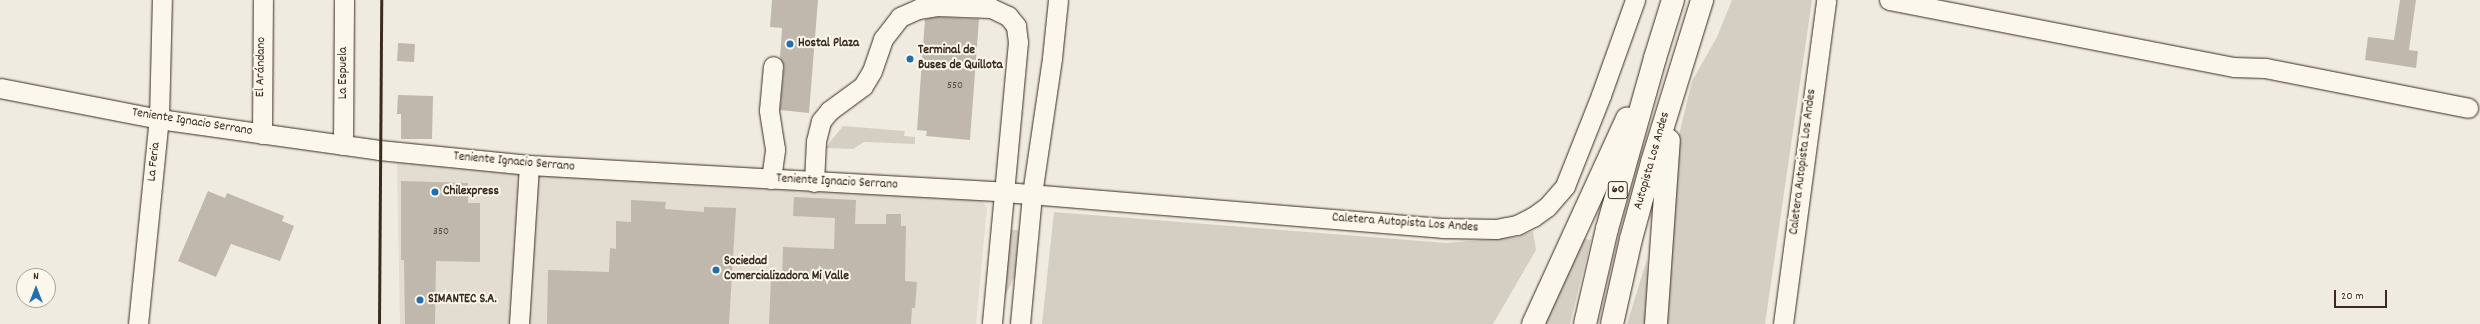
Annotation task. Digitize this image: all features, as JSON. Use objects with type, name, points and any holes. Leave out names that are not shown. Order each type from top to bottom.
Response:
[{"type":"highway","name":"Autopista Los Andes","points":[[1585,324],[1607,229],[1655,58],[1673,0]]},
{"type":"highway","name":"Autopista Los Andes","points":[[1612,324],[1631,239],[1678,74],[1702,0]]},
{"type":"highway","points":[[1533,324],[1655,58]]},
{"type":"highway","points":[[1656,324],[1667,152],[1678,74]]},
{"type":"street","name":"La Feria","points":[[138,324],[159,119],[162,0]]},
{"type":"street","name":"El Arándano","points":[[262,134],[263,0]]},
{"type":"street","name":"La Espuela","points":[[343,145],[344,0]]},
{"type":"street","points":[[1020,324],[1032,194],[1052,58],[1058,0]]},
{"type":"street","name":"Caletera Autopista Los Andes","points":[[1032,194],[1442,228],[1496,229],[1517,225],[1547,208],[1564,186],[1598,102],[1635,0]]},
{"type":"street","name":"Caletera Autopista Los Andes","points":[[1783,324],[1826,0]]},
{"type":"street","points":[[1889,0],[2234,67],[2265,68],[2468,108]]},
{"type":"street","points":[[814,182],[816,141],[821,121],[829,111],[863,86],[872,71],[883,39],[890,26],[900,17],[928,6],[997,10],[1012,20],[1016,26],[1018,42],[992,324]]},
{"type":"street","points":[[770,179],[775,149],[769,110],[772,66]]},
{"type":"street","name":"Teniente Ignacio Serrano","points":[[0,88],[159,119],[343,145],[529,166],[1032,194]]},
{"type":"street","points":[[519,324],[529,166]]},
{"type":"shaded area","points":[[1732,0],[1812,0],[1765,324],[1664,324],[1675,152],[1692,81],[1717,37]]},
{"type":"shaded area","points":[[843,126],[905,131],[904,136],[915,137],[915,144],[864,142],[853,149],[825,148]]},
{"type":"shaded area","points":[[397,163],[981,199],[987,208],[976,324],[400,324]]},
{"type":"shaded area","points":[[1054,212],[1446,243],[1517,237],[1533,231],[1536,250],[1493,324],[1042,324]]},
{"type":"shaded area","points":[[1010,230],[1018,230],[1020,236],[1015,276],[1003,300]]},
{"type":"shaded area","points":[[1581,238],[1591,240],[1570,324],[1544,324]]},
{"type":"shaded area","points":[[1647,259],[1649,290],[1646,324],[1627,324]]},
{"type":"building","points":[[772,0],[818,0],[809,113],[780,110],[784,67],[780,58],[782,28],[770,27]]},
{"type":"building","points":[[2400,0],[2416,0],[2409,50],[2418,51],[2416,68],[2365,60],[2368,37],[2394,40]]},
{"type":"building","points":[[938,17],[979,19],[970,140],[926,136],[927,131],[917,130],[925,19]]},
{"type":"building","points":[[398,43],[415,44],[414,62],[397,61]]},
{"type":"building","points":[[398,95],[433,96],[432,139],[401,139],[401,114],[397,114]]},
{"type":"building","points":[[401,181],[468,183],[468,203],[480,203],[480,262],[436,261],[435,324],[405,324],[404,260],[401,260]]},
{"type":"building","points":[[208,191],[225,198],[227,193],[284,216],[282,221],[294,226],[280,261],[231,244],[216,277],[178,261]]},
{"type":"building","points":[[794,197],[856,200],[855,224],[886,224],[886,214],[901,214],[901,226],[906,226],[905,281],[917,282],[915,308],[912,308],[911,324],[769,324],[771,278],[782,279],[783,247],[834,249],[835,218],[793,216]]},
{"type":"building","points":[[631,200],[666,202],[665,209],[704,212],[704,207],[736,208],[729,324],[547,324],[548,270],[609,272],[610,248],[616,249],[616,221],[631,222]]},
{"type":"railway","points":[[379,324],[381,0]]},
{"type":"place","name":"Hostal Plaza","points":[[790,44]]},
{"type":"place","name":"Terminal de Buses de Quillota","points":[[910,59]]},
{"type":"place","name":"Chilexpress","points":[[435,192]]},
{"type":"place","name":"Sociedad Comercializadora Mi Valle","points":[[716,270]]},
{"type":"place","name":"SIMANTEC S.A.","points":[[420,300]]}]
